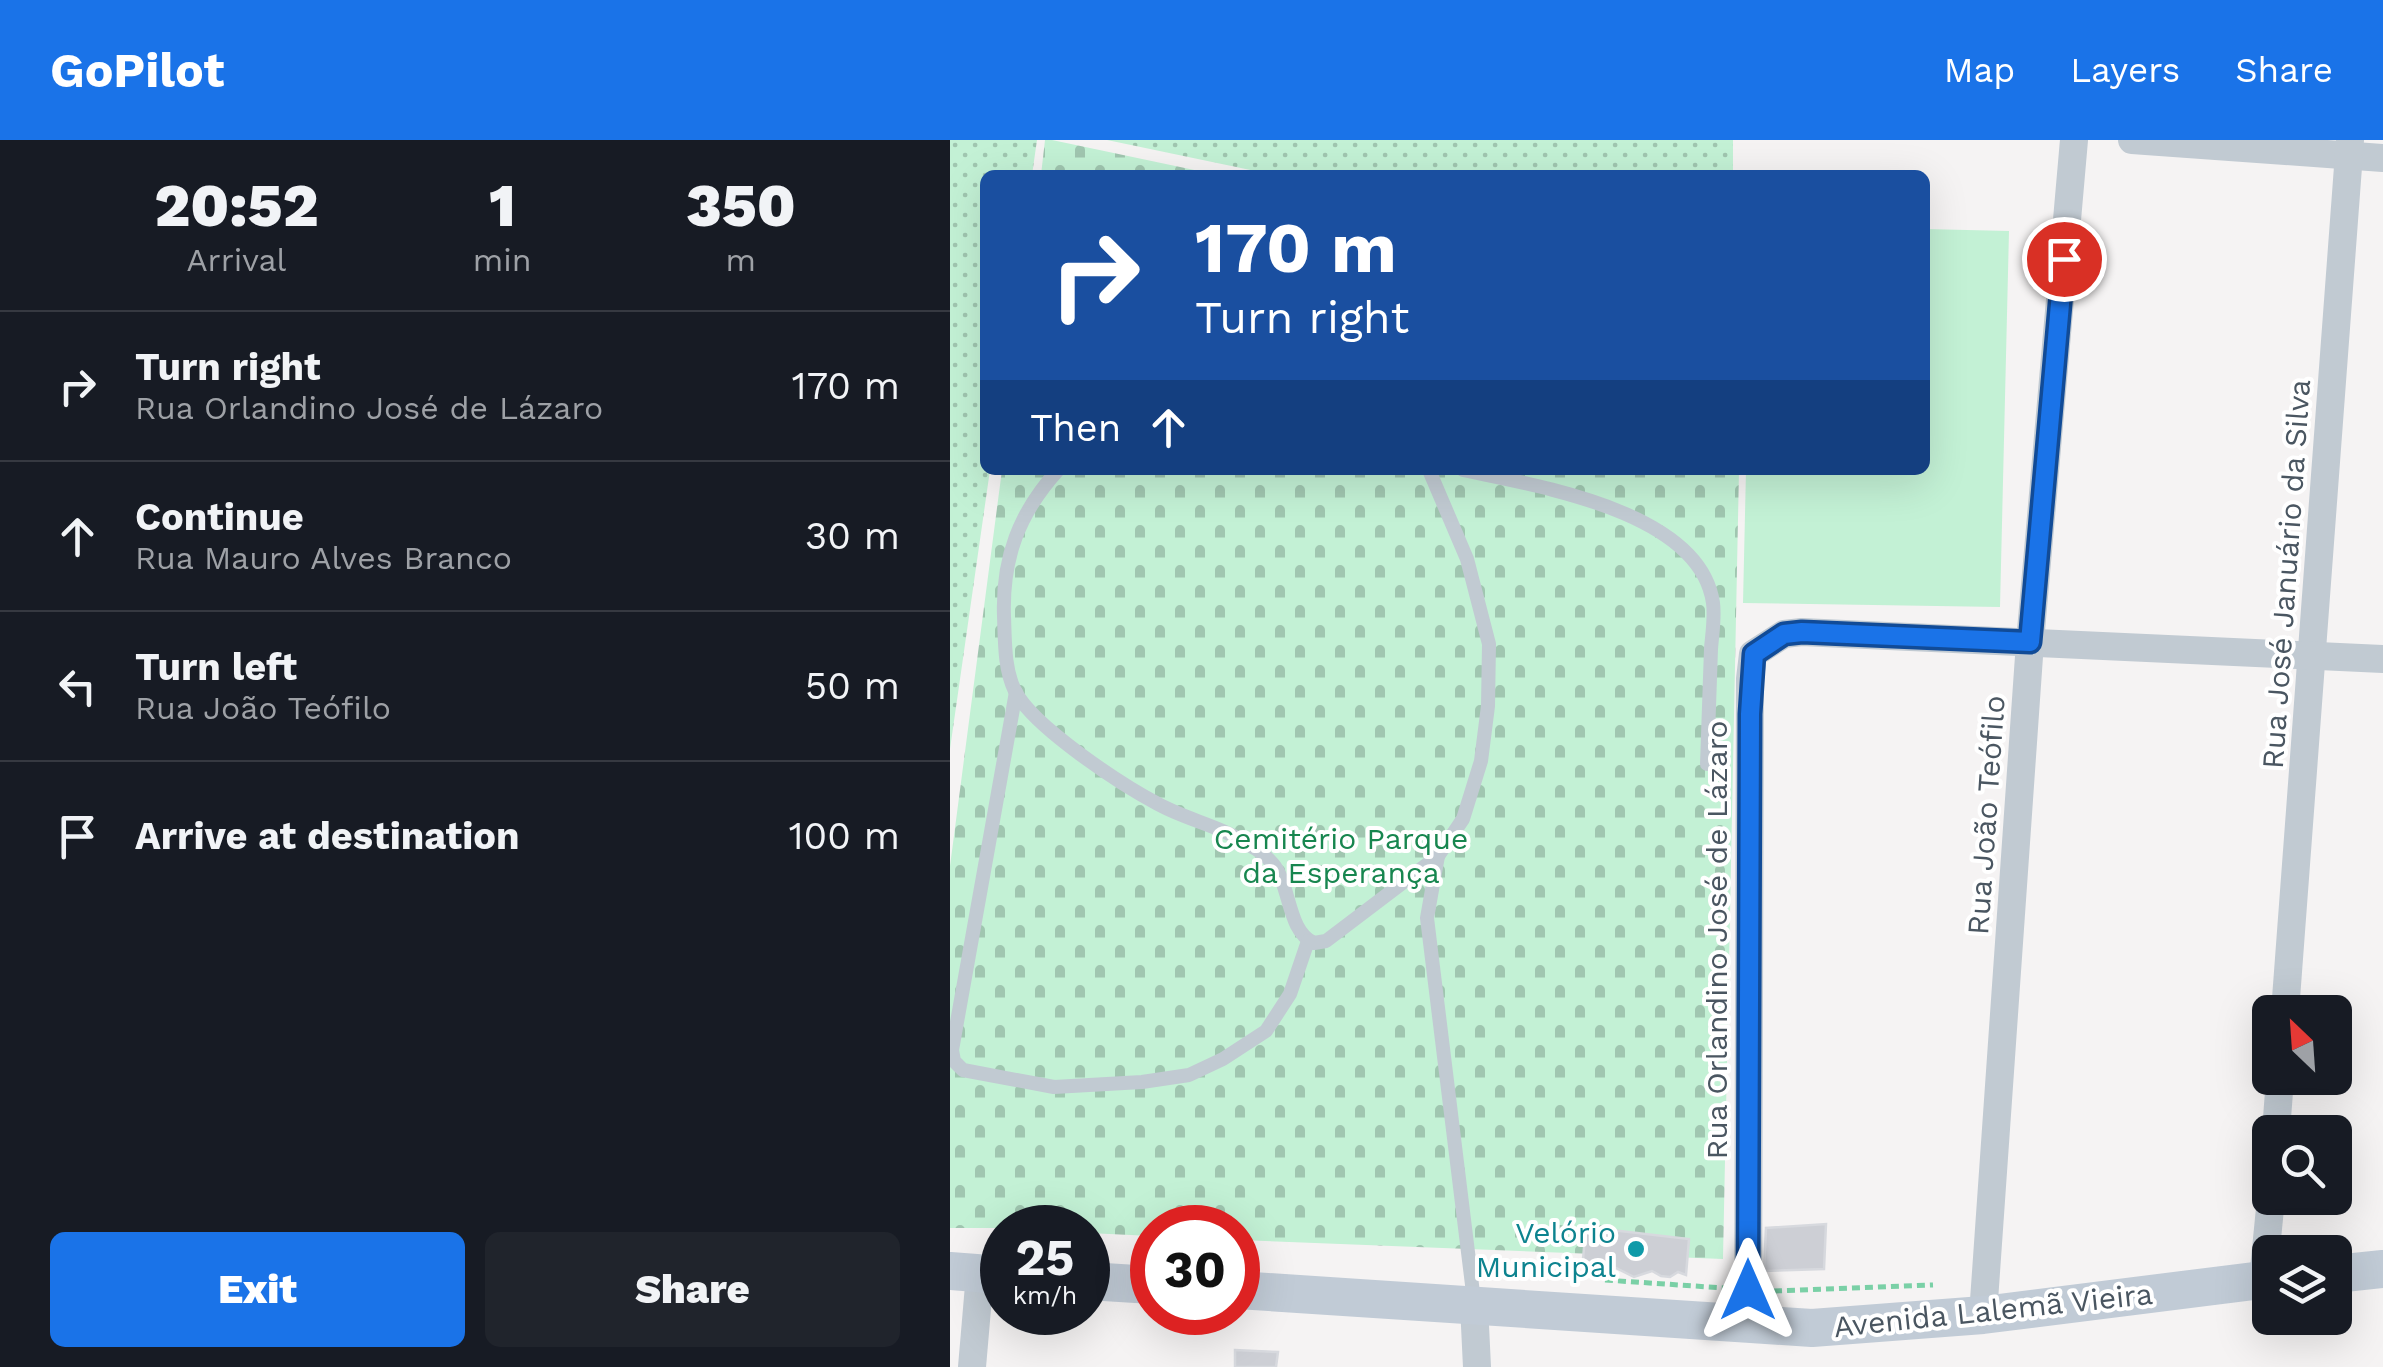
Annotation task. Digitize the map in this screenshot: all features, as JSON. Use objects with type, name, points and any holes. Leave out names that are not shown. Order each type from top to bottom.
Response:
[{"type":"main road","points":[[2352,1264],[2383,1270]]},
{"type":"main road","name":"Avenida Lalemã Vieira","points":[[1260,1291],[1474,1305],[1748,1307],[1812,1328],[1986,1299],[2252,1271]]},
{"type":"street","name":"Rua João Teófilo","points":[[1986,1299],[2030,642],[2074,140]]},
{"type":"street","points":[[2132,140],[2350,148],[2383,158]]},
{"type":"street","name":"Rua José Januário da Silva","points":[[2286,995],[2350,148]]},
{"type":"street","name":"Rua Orlandino José de Lázaro","points":[[1748,1307],[1750,717],[1754,654],[1784,634],[2030,642]]},
{"type":"street","points":[[2030,642],[2383,659]]},
{"type":"street","points":[[972,1367],[977,1273]]},
{"type":"street","points":[[1474,1305],[1476,1367]]},
{"type":"lane","points":[[1053,475],[1018,530],[1002,581],[1005,652],[1016,692],[952,1050],[954,1061],[962,1070],[1054,1087],[1190,1075],[1224,1059],[1266,1030],[1290,994],[1308,941]]},
{"type":"lane","points":[[1016,692],[1059,740],[1160,806],[1250,845],[1274,866],[1301,934],[1308,941],[1326,941],[1438,856],[1462,819],[1480,762],[1488,706],[1489,644],[1467,559],[1431,475]]},
{"type":"lane","points":[[1487,475],[1538,486],[1627,514],[1678,544],[1700,568],[1713,602],[1707,764]]},
{"type":"lane","points":[[1438,856],[1427,918],[1474,1305]]},
{"type":"path","points":[[1602,1280],[1748,1307],[1986,1299]]},
{"type":"green space","points":[[950,140],[1037,140],[1033,170],[980,170],[980,475],[989,475],[950,749]]},
{"type":"green space","points":[[1045,140],[1052,140],[1194,170],[1042,170]]},
{"type":"green space","points":[[1107,140],[1733,140],[1733,170],[1250,170]]},
{"type":"green space","points":[[1930,229],[2009,231],[2000,607],[1743,603],[1746,475],[1930,475]]},
{"type":"green space","name":"Cemitério Parque da Esperança","points":[[1001,475],[1739,475],[1723,1259],[1260,1241],[1260,1205],[1130,1205],[1130,1235],[1110,1234],[1110,1205],[980,1205],[980,1228],[950,1228],[950,866]]},
{"type":"building","points":[[1826,1224],[1824,1269],[1764,1271],[1766,1228]]},
{"type":"building","name":"Velório Municipal","points":[[1586,1227],[1689,1239],[1686,1275],[1678,1272],[1670,1277],[1661,1276],[1652,1271],[1634,1277],[1616,1268],[1611,1271],[1587,1266],[1583,1259]]},
{"type":"building","points":[[1235,1350],[1278,1352],[1276,1367],[1235,1367]]},
{"type":"place","name":"Velório Municipal","points":[[1636,1249]]},
{"type":"route","points":[[1748,1290],[1750,679],[1754,654],[1768,641],[1802,632],[2030,642],[2064,259]]}]
